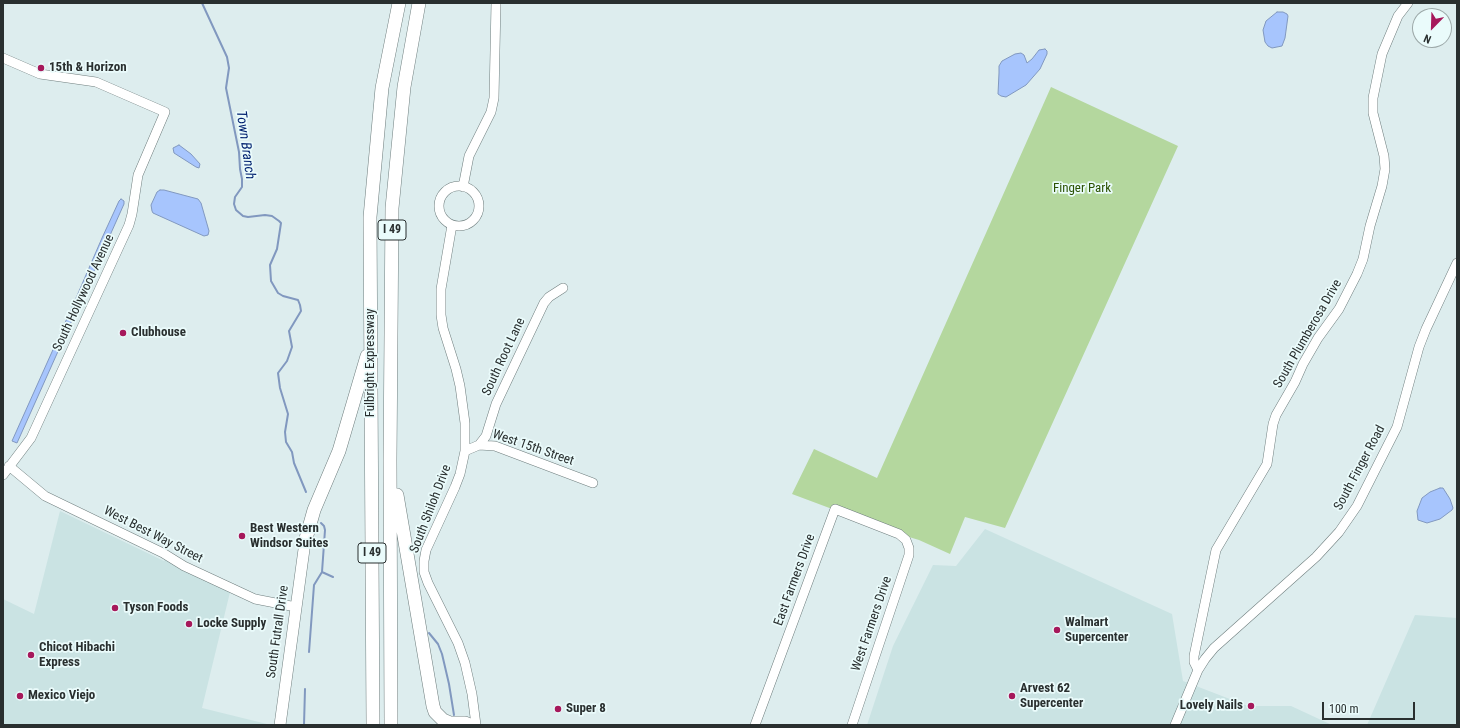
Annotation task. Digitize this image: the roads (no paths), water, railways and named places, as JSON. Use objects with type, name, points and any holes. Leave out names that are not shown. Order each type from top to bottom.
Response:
[{"type":"highway","name":"Fulbright Expressway","points":[[373,725],[370,217],[382,88],[399,3]]},
{"type":"highway","name":"Fulbright Expressway","points":[[391,725],[390,460],[392,208],[404,87],[419,3]]},
{"type":"highway","points":[[305,542],[314,510],[339,451],[371,343]]},
{"type":"highway","points":[[390,460],[433,706],[439,717],[446,722],[465,723],[470,725]]},
{"type":"main road","name":"South Futrall Drive","points":[[280,725],[305,542]]},
{"type":"street","points":[[463,186],[469,156],[491,112],[494,98],[496,3]]},
{"type":"street","name":"South Plumberosa Drive","points":[[1198,670],[1194,662],[1194,656],[1216,550],[1267,464],[1273,424],[1276,415],[1293,387],[1303,364],[1318,338],[1342,304],[1363,259],[1385,169],[1384,156],[1373,113],[1373,98],[1382,54],[1398,16],[1408,3]]},
{"type":"street","name":"South Hollywood Avenue","points":[[3,58],[40,74],[96,82],[165,112],[138,175],[129,225],[31,438],[3,475]]},
{"type":"street","points":[[463,186],[470,189],[475,194],[479,206],[478,213],[475,219],[463,226],[452,225],[441,215],[439,202],[441,196],[451,188],[463,186]]},
{"type":"street","name":"South Shiloh Drive","points":[[452,225],[441,290],[441,314],[445,335],[460,386],[465,423],[465,451],[458,481],[426,550],[424,572],[431,590],[458,643],[465,663],[472,694],[476,725]]},
{"type":"street","name":"South Finger Road","points":[[1175,725],[1198,670],[1214,648],[1316,558],[1339,532],[1357,506],[1397,427],[1419,347],[1457,263]]},
{"type":"street","name":"South Root Lane","points":[[479,445],[486,436],[496,404],[544,303],[549,297],[563,288]]},
{"type":"street","name":"West 15th Street","points":[[465,451],[479,445],[495,446],[593,483]]},
{"type":"street","name":"West Best Way Street","points":[[9,466],[45,496],[163,552],[184,566],[255,599],[296,607]]},
{"type":"street","name":"East Farmers Drive","points":[[755,725],[835,509],[899,534]]},
{"type":"street","name":"West Farmers Drive","points":[[852,725],[909,555],[910,548],[906,540],[899,534]]},
{"type":"water","points":[[1277,12],[1283,12],[1288,16],[1285,38],[1282,46],[1272,48],[1265,42],[1263,30],[1266,21]]},
{"type":"water","points":[[1045,49],[1047,54],[1040,69],[1026,85],[1006,97],[998,94],[999,66],[1002,61],[1015,54],[1021,53],[1024,55],[1027,63],[1039,50]]},
{"type":"water","points":[[179,145],[191,154],[200,164],[199,168],[174,153],[173,148]]},
{"type":"water","points":[[160,190],[198,199],[201,203],[209,231],[208,235],[204,236],[153,213],[151,205],[157,192]]},
{"type":"water","points":[[121,199],[124,201],[124,204],[17,443],[12,441],[102,238]]},
{"type":"water","points":[[1443,488],[1450,499],[1453,508],[1452,510],[1440,519],[1427,523],[1418,520],[1417,511],[1422,498],[1430,492]]},
{"type":"waterway","name":"Town Branch","points":[[202,3],[227,57],[229,68],[226,88],[239,152],[242,179],[242,187],[235,197],[234,204],[236,210],[243,216],[272,216],[281,223],[277,249],[270,265],[271,281],[278,293],[298,300],[300,305],[301,311],[289,331],[292,347],[287,361],[278,373],[280,388],[288,414],[285,432],[286,442],[292,452],[294,463],[306,492]]},
{"type":"waterway","points":[[309,652],[314,585],[322,572],[325,530],[321,523]]},
{"type":"waterway","points":[[322,572],[333,577]]},
{"type":"waterway","points":[[429,633],[438,644],[442,654],[454,715]]},
{"type":"waterway","points":[[304,725],[305,689]]},
{"type":"place","name":"15th & Horizon","points":[[41,68]]},
{"type":"place","name":"Clubhouse","points":[[123,333]]},
{"type":"place","name":"Best Western Windsor Suites","points":[[242,536]]},
{"type":"place","name":"Tyson Foods","points":[[115,608]]},
{"type":"place","name":"Locke Supply","points":[[189,624]]},
{"type":"place","name":"Walmart Supercenter","points":[[1057,630]]},
{"type":"place","name":"Chicot Hibachi Express","points":[[31,655]]},
{"type":"place","name":"Mexico Viejo","points":[[20,696]]},
{"type":"place","name":"Arvest 62 Supercenter","points":[[1012,696]]},
{"type":"place","name":"Lovely Nails","points":[[1251,706]]},
{"type":"place","name":"Super 8","points":[[558,709]]},
{"type":"park label","name":"Finger Park","points":[[1082,189]]}]
